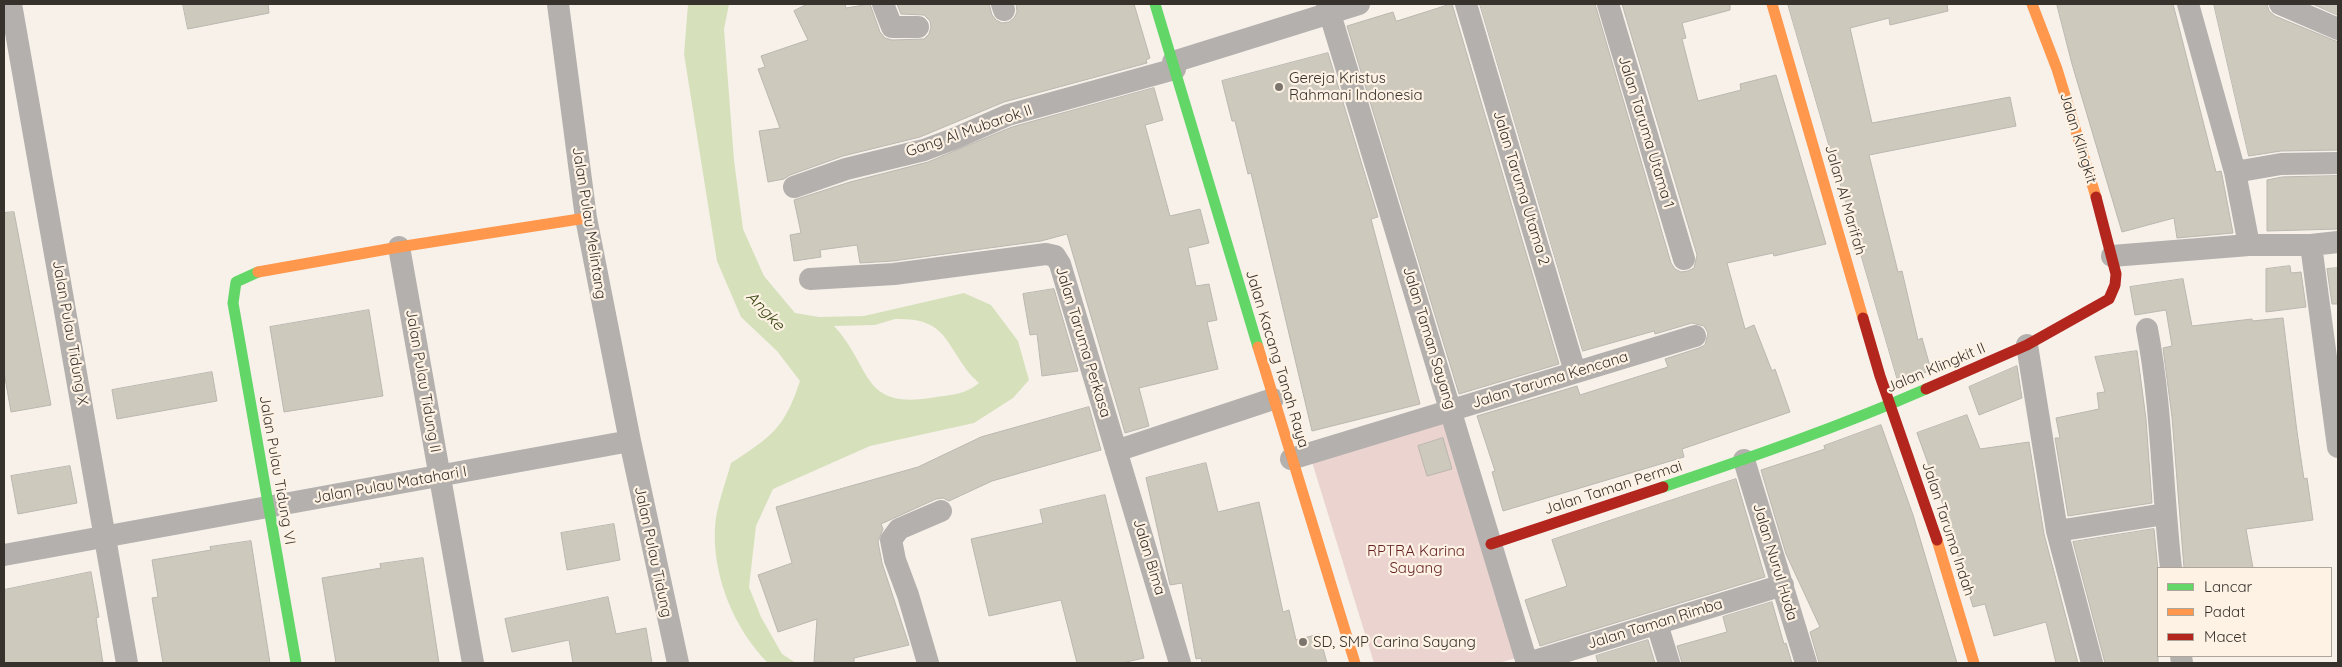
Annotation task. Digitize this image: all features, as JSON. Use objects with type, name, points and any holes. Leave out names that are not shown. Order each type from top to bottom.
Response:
[{"type":"street","name":"Jalan Pulau Tidung X","points":[[12,4],[128,663]]},
{"type":"street","name":"Jalan Pulau Melintang","points":[[558,4],[586,218],[630,441]]},
{"type":"street","points":[[883,4],[892,27],[918,27]]},
{"type":"street","name":"Jalan Kacang Tanah Raya","points":[[1155,4],[1291,459],[1355,663]]},
{"type":"street","name":"Gang Al Mubarok II","points":[[794,187],[854,166],[924,150],[1008,115],[1174,66],[1329,8],[1359,4]]},
{"type":"street","name":"Jalan Taruma Utama 2","points":[[1466,4],[1575,372]]},
{"type":"street","name":"Jalan Taruma Utama 1","points":[[1608,4],[1684,259]]},
{"type":"street","name":"Jalan Al Marifah","points":[[1772,4],[1890,405]]},
{"type":"street","name":"Jalan Klingkit","points":[[2032,4],[2057,69],[2114,265]]},
{"type":"street","points":[[2188,4],[2235,172],[2249,245]]},
{"type":"street","points":[[2280,4],[2338,29]]},
{"type":"street","name":"Jalan Taman Sayang","points":[[1329,8],[1527,663]]},
{"type":"street","points":[[2235,172],[2281,164],[2338,163]]},
{"type":"street","points":[[399,247],[586,218]]},
{"type":"street","points":[[2114,265],[2249,245],[2311,245],[2338,242]]},
{"type":"street","points":[[2311,245],[2338,447]]},
{"type":"street","name":"Jalan Pulau Tidung VI","points":[[296,663],[233,303],[236,282],[258,272],[399,247]]},
{"type":"street","name":"Jalan Pulau Tidung II","points":[[399,247],[473,663]]},
{"type":"street","name":"Jalan Taruma Perkasa","points":[[810,279],[894,274],[1046,254],[1055,256],[1060,264],[1116,451]]},
{"type":"street","name":"Jalan Klingkit II","points":[[1744,460],[1750,456],[1890,405],[2027,345],[2109,299],[2115,285],[2114,265]]},
{"type":"street","points":[[2147,329],[2153,359],[2164,514],[2171,567]]},
{"type":"street","name":"Jalan Taruma Kencana","points":[[1291,459],[1695,336]]},
{"type":"street","points":[[2027,345],[2058,531],[2092,663]]},
{"type":"street","points":[[1116,451],[1273,399]]},
{"type":"street","name":"Jalan Taruma Indah","points":[[1890,405],[1928,510],[1974,663]]},
{"type":"street","name":"Jalan Pulau Matahari I","points":[[4,555],[630,441]]},
{"type":"street","name":"Jalan Pulau Tidung","points":[[630,441],[678,663]]},
{"type":"street","name":"Jalan Bima","points":[[1116,451],[1180,663]]},
{"type":"street","name":"Jalan Taman Permai","points":[[1491,544],[1744,460]]},
{"type":"street","name":"Jalan Nurul Huda","points":[[1744,460],[1806,663]]},
{"type":"street","points":[[928,663],[895,560],[891,540],[899,529],[941,511]]},
{"type":"street","points":[[2058,531],[2164,514]]},
{"type":"street","name":"Jalan Taman Rimba","points":[[1527,663],[1783,585]]},
{"type":"street","points":[[1657,624],[1669,663]]},
{"type":"green space","name":"RPTRA Karina Sayang","points":[[1447,420],[1520,657],[1498,663],[1374,663],[1312,462]]},
{"type":"water","name":"Angke","points":[[688,4],[729,4],[724,29],[734,160],[743,229],[764,276],[795,313],[819,317],[864,316],[964,293],[991,305],[1018,341],[1029,380],[1013,398],[974,423],[870,446],[773,489],[756,526],[749,587],[761,617],[782,654],[796,663],[768,663],[756,649],[735,618],[721,582],[717,564],[715,545],[716,519],[731,463],[757,446],[775,430],[788,410],[800,381],[777,351],[741,317],[717,261],[684,54]],"holes":[[[895,319],[922,322],[939,331],[946,338],[967,371],[979,383],[969,390],[953,395],[911,400],[893,398],[881,392],[871,382],[834,326],[875,325]]]},
{"type":"building","points":[[183,4],[268,4],[269,13],[188,29]]},
{"type":"building","points":[[808,4],[845,4],[846,8],[870,4],[880,32],[885,38],[892,40],[924,39],[929,34],[931,27],[930,21],[924,15],[901,14],[897,4],[989,4],[992,15],[1002,23],[1009,22],[1014,18],[1017,12],[1016,4],[1134,4],[1150,58],[1146,60],[1147,63],[1004,102],[920,137],[843,156],[790,175],[784,179],[768,182],[759,131],[780,128],[758,69],[765,67],[761,56],[808,40],[794,11]]},
{"type":"building","points":[[1452,4],[1559,364],[1459,394],[1347,26],[1393,12],[1396,21]]},
{"type":"building","points":[[1480,4],[1595,4],[1671,263],[1675,269],[1681,272],[1694,268],[1697,255],[1622,4],[1730,4],[1730,10],[1682,23],[1686,38],[1682,39],[1698,101],[1741,90],[1740,84],[1776,75],[1826,244],[1774,256],[1773,253],[1727,263],[1745,329],[1754,325],[1772,371],[1775,369],[1790,412],[1682,449],[1684,457],[1503,511],[1492,472],[1495,471],[1477,416],[1577,386],[1580,395],[1668,367],[1665,359],[1705,345],[1708,333],[1704,326],[1692,323],[1655,334],[1654,331],[1583,351]]},
{"type":"building","points":[[1788,4],[1947,4],[1948,11],[1890,25],[1889,18],[1850,28],[1872,123],[2010,97],[2016,126],[1869,155],[1898,272],[1902,271],[1918,340],[1922,338],[1931,370],[1899,384]]},
{"type":"building","points":[[2057,4],[2173,4],[2216,172],[2221,171],[2233,233],[2177,238],[2174,218],[2122,232],[2072,64]]},
{"type":"building","points":[[2214,4],[2267,4],[2269,11],[2275,16],[2338,42],[2338,150],[2281,151],[2249,156]]},
{"type":"building","points":[[2313,4],[2338,4],[2338,15]]},
{"type":"building","points":[[1328,53],[1378,217],[1371,219],[1420,404],[1312,431],[1251,173],[1248,174],[1235,121],[1232,121],[1222,81]]},
{"type":"building","points":[[1154,88],[1163,120],[1145,125],[1170,216],[1200,209],[1209,243],[1188,248],[1196,286],[1209,284],[1217,320],[1207,322],[1218,369],[1139,388],[1149,426],[1125,433],[1067,234],[1041,241],[893,261],[860,263],[857,245],[820,250],[821,257],[794,261],[790,235],[801,233],[794,200],[850,182],[928,162],[1012,127]]},
{"type":"building","points":[[2338,176],[2338,229],[2267,231],[2267,180],[2282,177]]},
{"type":"building","points":[[14,212],[51,405],[11,412],[4,372],[4,213]]},
{"type":"building","points":[[2290,266],[2291,273],[2301,272],[2306,307],[2266,312],[2266,269]]},
{"type":"building","points":[[2338,268],[2338,304],[2332,304],[2327,269]]},
{"type":"building","points":[[2183,279],[2192,326],[2252,319],[2252,321],[2283,318],[2297,432],[2304,479],[2307,478],[2313,520],[2246,529],[2253,567],[2184,567],[2172,417],[2163,348],[2172,346],[2166,310],[2135,315],[2130,287]]},
{"type":"building","points":[[1054,289],[1078,371],[1042,376],[1037,334],[1030,335],[1023,294]]},
{"type":"building","points":[[369,310],[383,396],[284,412],[270,327]]},
{"type":"building","points":[[2137,351],[2146,419],[2152,503],[2068,516],[2055,438],[2060,438],[2056,418],[2099,409],[2097,393],[2105,392],[2095,357]]},
{"type":"building","points":[[2017,366],[2022,398],[1979,415],[1969,387]]},
{"type":"building","points":[[212,372],[217,401],[117,419],[112,390]]},
{"type":"building","points":[[1089,407],[1101,450],[992,481],[949,501],[943,498],[936,499],[881,524],[883,529],[878,542],[882,563],[909,645],[854,658],[854,663],[814,662],[817,619],[778,632],[758,575],[792,563],[776,507],[918,467],[981,437]]},
{"type":"building","points":[[1967,415],[1980,449],[2029,442],[2044,534],[2078,663],[2056,663],[2046,622],[1994,636],[1985,604],[1973,607],[1943,505],[1917,433]]},
{"type":"building","points":[[1881,425],[1913,515],[1957,663],[1819,663],[1810,632],[1820,627],[1786,554],[1761,470],[1825,449],[1824,446]]},
{"type":"building","points":[[1443,438],[1452,469],[1427,476],[1418,446]]},
{"type":"building","points":[[1206,463],[1218,512],[1259,502],[1283,612],[1289,610],[1296,640],[1319,634],[1327,663],[1202,663],[1201,658],[1196,659],[1182,583],[1170,585],[1146,478]]},
{"type":"building","points":[[70,466],[77,503],[18,514],[11,476]]},
{"type":"building","points":[[1736,479],[1765,577],[1540,646],[1525,600],[1567,586],[1552,540]]},
{"type":"building","points":[[1105,495],[1144,658],[1122,663],[1077,663],[1061,600],[989,616],[971,539],[1043,523],[1040,510]]},
{"type":"building","points":[[614,524],[620,560],[567,570],[561,533]]},
{"type":"building","points":[[2154,529],[2158,567],[2158,663],[2105,663],[2073,542]]},
{"type":"building","points":[[251,541],[270,663],[163,663],[152,598],[158,597],[152,560],[211,550],[210,547]]},
{"type":"building","points":[[423,558],[439,663],[336,663],[322,578],[381,568],[380,564]]},
{"type":"building","points":[[91,572],[99,617],[96,618],[103,663],[4,663],[4,590]]},
{"type":"building","points":[[608,597],[616,634],[646,628],[652,663],[573,663],[569,640],[512,652],[505,619]]},
{"type":"building","points":[[1772,602],[1784,644],[1786,643],[1792,663],[1682,663],[1677,646],[1727,632],[1723,617]]},
{"type":"building","points":[[1648,640],[1655,663],[1598,663],[1596,656]]},
{"type":"traffic: fast","points":[[1155,4],[1258,347]]},
{"type":"traffic: fast","points":[[258,272],[236,282],[233,303],[296,663]]},
{"type":"traffic: fast","points":[[1663,487],[1796,441],[1926,389]]},
{"type":"traffic: slow","points":[[1772,4],[1863,318]]},
{"type":"traffic: slow","points":[[2032,4],[2057,69],[2096,197]]},
{"type":"traffic: slow","points":[[258,272],[399,247],[586,218]]},
{"type":"traffic: slow","points":[[1258,347],[1355,663]]},
{"type":"traffic: slow","points":[[1937,540],[1974,663]]},
{"type":"traffic: jam","points":[[1926,389],[2027,345],[2109,299],[2115,285],[2116,274],[2096,197]]},
{"type":"traffic: jam","points":[[1863,318],[1880,376],[1937,540]]},
{"type":"traffic: jam","points":[[1491,544],[1663,487]]},
{"type":"place","name":"Gereja Kristus Rahmani Indonesia","points":[[1279,87]]},
{"type":"place","name":"SD, SMP Carina Sayang","points":[[1303,642]]}]
